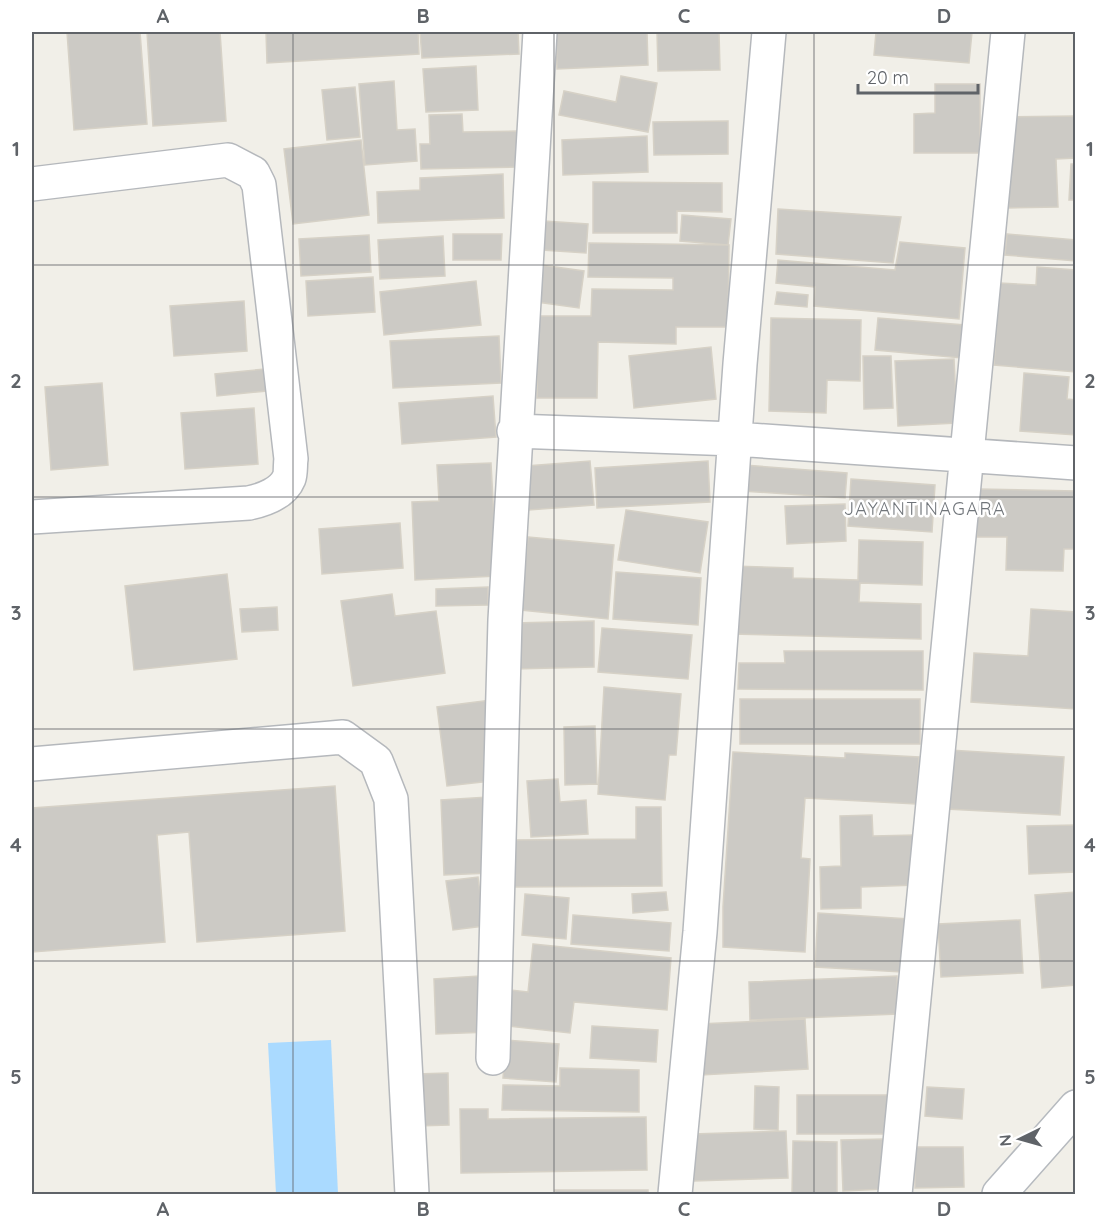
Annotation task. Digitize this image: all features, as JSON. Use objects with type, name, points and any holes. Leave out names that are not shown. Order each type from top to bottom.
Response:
[{"type":"street","points":[[493,1058],[505,620],[514,431],[540,32]]},
{"type":"street","points":[[675,1194],[700,932],[735,439],[769,32]]},
{"type":"street","points":[[895,1194],[926,860],[969,456],[1008,32]]},
{"type":"street","points":[[32,184],[228,160],[253,173],[259,185],[291,459],[289,478],[278,491],[264,500],[249,503],[32,517]]},
{"type":"street","points":[[514,431],[735,439],[1076,463]]},
{"type":"street","points":[[32,764],[343,737],[376,761],[391,799],[412,1194]]},
{"type":"street","points":[[999,1194],[1076,1107]]},
{"type":"water","points":[[331,1040],[338,1194],[276,1194],[268,1043]]},
{"type":"building","points":[[67,32],[140,32],[147,124],[74,130]]},
{"type":"building","points":[[147,32],[220,32],[226,121],[153,126]]},
{"type":"building","points":[[266,32],[418,32],[419,54],[267,63]]},
{"type":"building","points":[[420,32],[518,32],[519,54],[422,58]]},
{"type":"building","points":[[556,32],[647,32],[648,65],[557,69]]},
{"type":"building","points":[[657,32],[719,32],[720,70],[658,71]]},
{"type":"building","points":[[876,32],[972,32],[969,63],[874,55]]},
{"type":"building","points":[[476,66],[478,110],[426,112],[423,69]]},
{"type":"building","points":[[621,76],[657,83],[648,132],[559,115],[564,91],[616,102]]},
{"type":"building","points":[[394,81],[397,130],[415,129],[417,161],[365,165],[359,84]]},
{"type":"building","points":[[935,84],[980,84],[980,153],[914,153],[914,114],[935,113]]},
{"type":"building","points":[[355,87],[360,137],[327,140],[322,90]]},
{"type":"building","points":[[462,114],[463,132],[517,131],[517,167],[421,169],[420,144],[430,144],[429,115]]},
{"type":"building","points":[[1076,116],[1076,158],[1056,159],[1058,207],[1007,208],[1005,117]]},
{"type":"building","points":[[728,121],[728,154],[654,155],[653,122]]},
{"type":"building","points":[[647,136],[648,172],[563,175],[562,140]]},
{"type":"building","points":[[361,140],[369,215],[293,224],[284,149]]},
{"type":"building","points":[[1071,164],[1076,164],[1076,200],[1069,200]]},
{"type":"building","points":[[503,174],[504,218],[378,223],[377,192],[420,190],[420,178]]},
{"type":"building","points":[[593,182],[722,183],[722,212],[677,211],[677,233],[593,233]]},
{"type":"building","points":[[778,209],[901,217],[893,263],[776,254]]},
{"type":"building","points":[[682,215],[731,219],[728,245],[680,241]]},
{"type":"building","points":[[544,221],[588,224],[586,253],[542,250]]},
{"type":"building","points":[[453,234],[502,234],[501,260],[453,260]]},
{"type":"building","points":[[1007,234],[1076,240],[1076,261],[1005,255]]},
{"type":"building","points":[[369,235],[371,272],[301,276],[299,239]]},
{"type":"building","points":[[443,236],[445,276],[380,279],[378,240]]},
{"type":"building","points":[[900,242],[965,248],[959,319],[814,306],[815,287],[776,283],[778,260],[895,270]]},
{"type":"building","points":[[589,243],[729,245],[728,327],[676,327],[676,344],[598,342],[597,398],[537,398],[538,316],[591,316],[592,289],[673,290],[673,278],[588,277]]},
{"type":"building","points":[[541,265],[584,271],[579,308],[537,302]]},
{"type":"building","points":[[1037,267],[1076,270],[1076,372],[994,365],[1000,283],[1036,285]]},
{"type":"building","points":[[373,277],[375,312],[308,316],[306,281]]},
{"type":"building","points":[[476,281],[481,325],[384,335],[380,292]]},
{"type":"building","points":[[777,292],[808,295],[807,307],[775,304]]},
{"type":"building","points":[[244,301],[247,351],[174,356],[170,306]]},
{"type":"building","points":[[771,318],[861,320],[860,381],[827,380],[826,413],[769,411]]},
{"type":"building","points":[[878,318],[965,325],[962,358],[875,350]]},
{"type":"building","points":[[499,336],[501,383],[393,388],[390,341]]},
{"type":"building","points":[[711,347],[716,399],[634,408],[629,356]]},
{"type":"building","points":[[863,356],[891,356],[893,408],[864,409]]},
{"type":"building","points":[[954,359],[957,423],[898,426],[895,361]]},
{"type":"building","points":[[265,369],[267,391],[217,396],[215,374]]},
{"type":"building","points":[[1024,373],[1069,377],[1067,399],[1076,400],[1076,435],[1020,431]]},
{"type":"building","points":[[102,383],[108,465],[51,470],[45,387]]},
{"type":"building","points":[[493,396],[496,437],[402,444],[399,403]]},
{"type":"building","points":[[254,408],[258,464],[185,469],[181,413]]},
{"type":"building","points":[[590,461],[594,505],[529,510],[526,466]]},
{"type":"building","points":[[708,461],[710,502],[597,508],[595,468]]},
{"type":"building","points":[[491,463],[497,576],[415,580],[412,502],[439,501],[437,465]]},
{"type":"building","points":[[744,465],[847,473],[845,498],[742,491]]},
{"type":"building","points":[[851,479],[935,485],[932,532],[848,526]]},
{"type":"building","points":[[978,489],[1076,491],[1076,549],[1064,549],[1063,571],[1006,570],[1007,537],[977,537]]},
{"type":"building","points":[[845,504],[846,541],[787,544],[785,506]]},
{"type":"building","points":[[626,510],[708,522],[700,573],[618,560]]},
{"type":"building","points":[[400,523],[403,568],[322,574],[319,529]]},
{"type":"building","points":[[528,537],[614,545],[608,619],[521,610]]},
{"type":"building","points":[[859,540],[923,542],[922,585],[860,583],[859,602],[921,604],[921,639],[731,634],[732,566],[793,568],[793,578],[858,580]]},
{"type":"building","points":[[616,572],[701,578],[698,625],[613,619]]},
{"type":"building","points":[[227,574],[237,659],[134,670],[125,586]]},
{"type":"building","points":[[488,587],[488,605],[436,606],[436,589]]},
{"type":"building","points":[[392,594],[395,616],[436,611],[445,673],[353,686],[341,601]]},
{"type":"building","points":[[277,607],[278,630],[242,632],[240,609]]},
{"type":"building","points":[[1031,609],[1076,612],[1076,709],[971,702],[974,653],[1028,656]]},
{"type":"building","points":[[594,621],[594,667],[515,669],[514,623]]},
{"type":"building","points":[[602,628],[692,635],[688,679],[598,672]]},
{"type":"building","points":[[784,651],[923,651],[923,690],[738,689],[739,663],[785,663]]},
{"type":"building","points":[[604,687],[681,694],[676,755],[669,755],[665,800],[598,794]]},
{"type":"building","points":[[740,699],[920,699],[920,744],[740,744]]},
{"type":"building","points":[[491,700],[500,780],[447,786],[437,707]]},
{"type":"building","points":[[595,726],[597,784],[565,785],[564,727]]},
{"type":"building","points":[[949,750],[1064,757],[1060,815],[946,809]]},
{"type":"building","points":[[733,752],[845,758],[845,753],[919,757],[916,804],[805,798],[801,858],[810,859],[805,952],[723,947],[723,907]]},
{"type":"building","points":[[558,779],[560,802],[586,800],[588,834],[531,837],[527,781]]},
{"type":"building","points":[[335,786],[345,931],[197,942],[189,832],[157,835],[165,942],[32,952],[32,808]]},
{"type":"building","points":[[488,797],[491,873],[444,875],[441,800]]},
{"type":"building","points":[[636,807],[661,807],[662,886],[513,887],[512,840],[636,839]]},
{"type":"building","points":[[872,815],[873,836],[915,835],[916,885],[861,887],[861,908],[821,909],[820,867],[841,866],[840,816]]},
{"type":"building","points":[[1076,825],[1076,872],[1029,874],[1027,826]]},
{"type":"building","points":[[478,877],[484,926],[453,930],[446,881]]},
{"type":"building","points":[[666,892],[668,910],[633,913],[632,894]]},
{"type":"building","points":[[1076,892],[1076,985],[1042,988],[1035,895]]},
{"type":"building","points":[[525,894],[569,898],[566,939],[522,935]]},
{"type":"building","points":[[818,913],[909,919],[902,972],[815,967]]},
{"type":"building","points":[[573,915],[671,923],[669,951],[571,944]]},
{"type":"building","points":[[1020,920],[1023,973],[941,977],[938,924]]},
{"type":"building","points":[[533,944],[671,958],[667,1010],[574,1002],[570,1033],[507,1026],[511,990],[528,992]]},
{"type":"building","points":[[479,976],[480,1001],[490,1032],[436,1034],[434,979]]},
{"type":"building","points":[[897,976],[898,1014],[750,1020],[749,982]]},
{"type":"building","points":[[805,1019],[808,1069],[701,1075],[699,1024]]},
{"type":"building","points":[[592,1026],[658,1030],[656,1062],[590,1058]]},
{"type":"building","points":[[506,1040],[559,1044],[556,1082],[503,1078]]},
{"type":"building","points":[[560,1068],[639,1070],[639,1112],[502,1110],[503,1085],[560,1086]]},
{"type":"building","points":[[448,1073],[449,1125],[417,1126],[416,1074]]},
{"type":"building","points":[[755,1086],[779,1087],[778,1130],[754,1129]]},
{"type":"building","points":[[927,1087],[964,1089],[962,1119],[925,1116]]},
{"type":"building","points":[[797,1095],[895,1095],[895,1134],[797,1134]]},
{"type":"building","points":[[460,1109],[488,1109],[488,1119],[646,1117],[647,1170],[461,1173]]},
{"type":"building","points":[[786,1131],[788,1178],[694,1181],[693,1134]]},
{"type":"building","points":[[885,1139],[886,1189],[843,1191],[841,1140]]},
{"type":"building","points":[[793,1141],[837,1142],[837,1194],[792,1194]]},
{"type":"building","points":[[915,1147],[963,1147],[964,1187],[915,1188]]},
{"type":"building","points":[[555,1190],[648,1190],[648,1194],[555,1194]]},
{"type":"district","name":"JAYANTINAGARA","points":[[925,508]]}]
